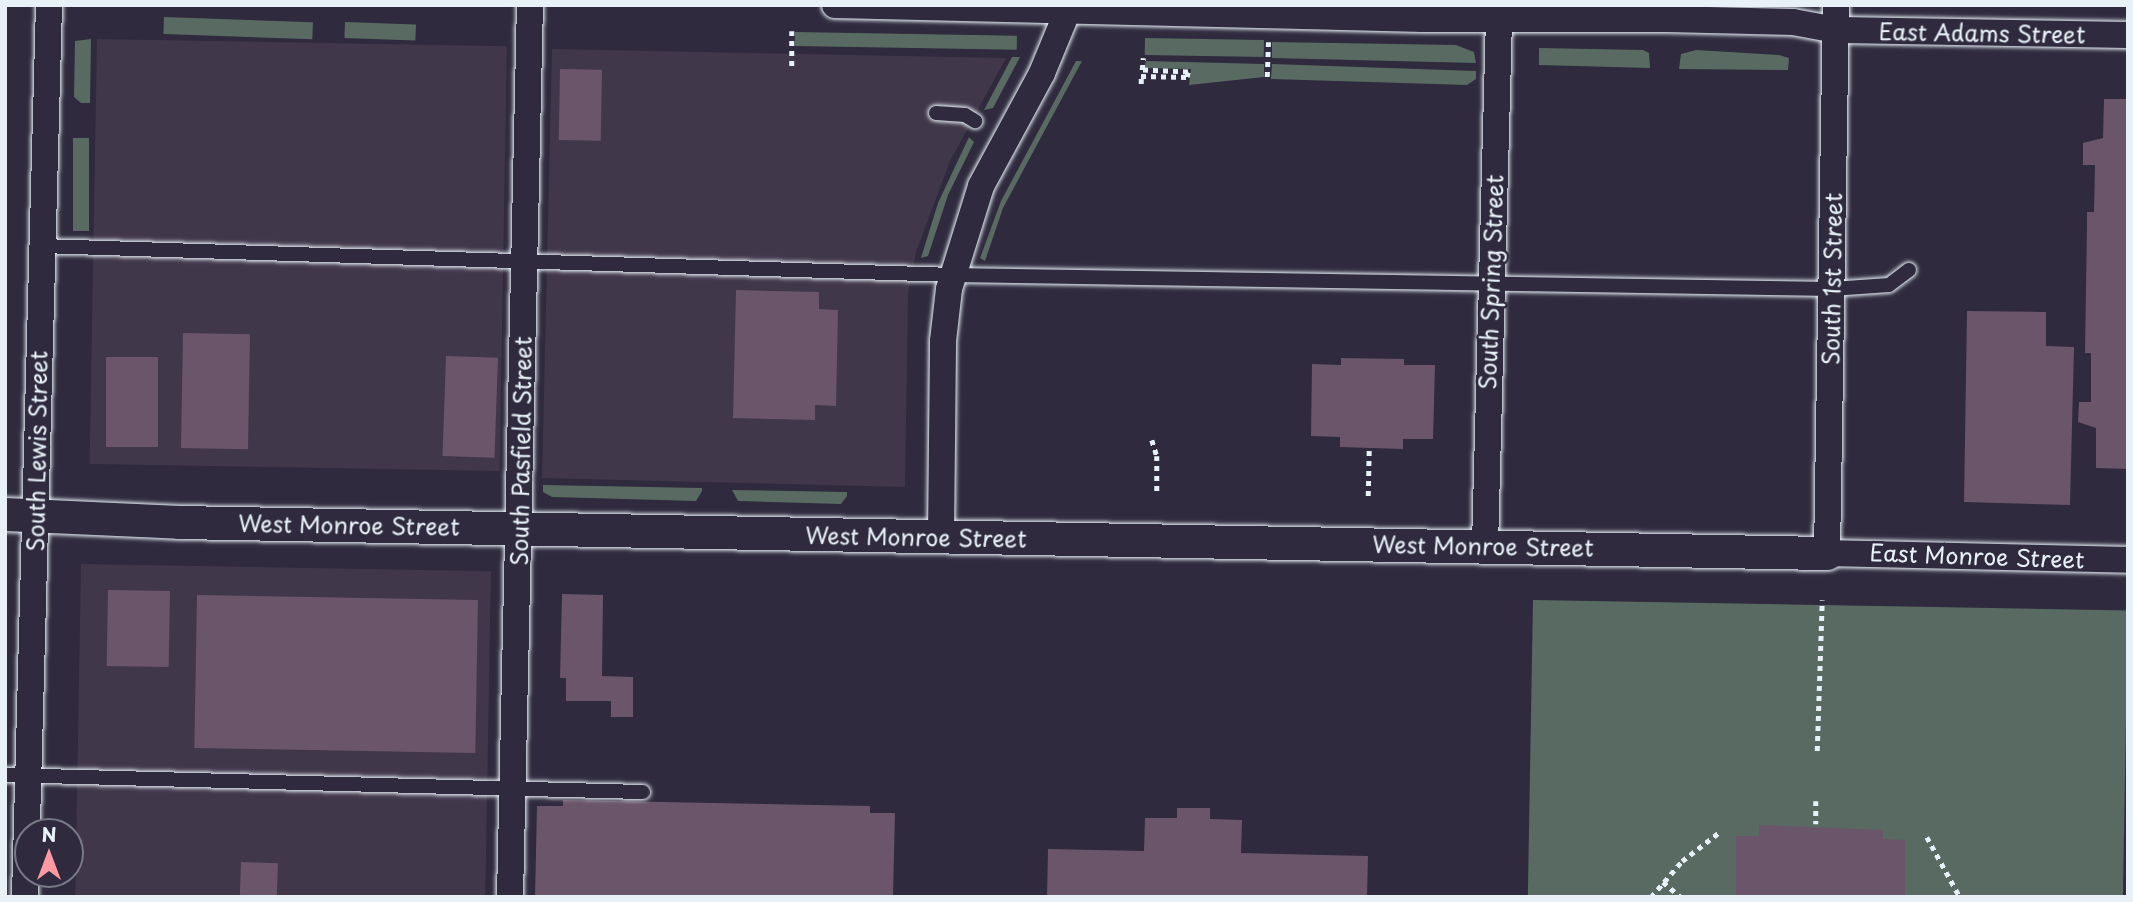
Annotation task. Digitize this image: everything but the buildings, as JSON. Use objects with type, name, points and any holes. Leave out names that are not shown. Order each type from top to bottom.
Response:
[{"type":"street","name":"South Lewis Street","points":[[25,897],[16,775],[20,514],[41,246],[49,5]]},
{"type":"street","name":"South Pasfield Street","points":[[510,897],[530,5]]},
{"type":"street","name":"East Adams Street","points":[[835,5],[1793,22],[1836,18],[2128,35]]},
{"type":"street","points":[[941,537],[943,341],[952,275],[981,186],[1042,73],[1068,8]]},
{"type":"street","name":"South Spring Street","points":[[1485,546],[1499,18]]},
{"type":"street","name":"South 1st Street","points":[[1827,553],[1836,18]]},
{"type":"street","name":"West Monroe Street","points":[[20,514],[106,521],[1827,553]]},
{"type":"street","name":"East Monroe Street","points":[[1827,553],[2128,560]]},
{"type":"lane","points":[[936,113],[965,115],[975,121]]},
{"type":"lane","points":[[41,246],[952,275],[1832,289],[1889,285],[1909,270]]},
{"type":"lane","points":[[16,775],[512,786],[643,792]]},
{"type":"path","points":[[792,31],[792,66]]},
{"type":"path","points":[[1267,77],[1268,41]]},
{"type":"path","points":[[1141,84],[1141,76],[1187,77],[1188,72],[1142,70],[1143,58]]},
{"type":"path","points":[[1152,440],[1157,456],[1157,492]]},
{"type":"path","points":[[1368,496],[1369,448]]},
{"type":"path","points":[[1817,751],[1822,600]]},
{"type":"path","points":[[1816,801],[1816,824]]},
{"type":"path","points":[[1651,897],[1663,882],[1721,831]]},
{"type":"path","points":[[1927,836],[1960,897]]},
{"type":"path","points":[[1663,882],[1681,897]]},
{"type":"shaded area","points":[[97,39],[507,46],[500,471],[90,464]]},
{"type":"shaded area","points":[[552,49],[1006,58],[950,161],[916,252],[908,293],[905,487],[542,478]]},
{"type":"shaded area","points":[[81,564],[491,571],[485,897],[75,897],[75,888],[84,888],[84,818],[77,818]]},
{"type":"green space","points":[[164,17],[313,22],[312,39],[163,34]]},
{"type":"green space","points":[[345,22],[416,24],[415,40],[344,38]]},
{"type":"green space","points":[[795,32],[1017,36],[1017,50],[795,46]]},
{"type":"green space","points":[[1145,38],[1264,40],[1264,57],[1145,55]]},
{"type":"green space","points":[[91,39],[90,103],[81,103],[74,97],[75,41]]},
{"type":"green space","points":[[1272,42],[1456,45],[1474,52],[1476,63],[1272,58]]},
{"type":"green space","points":[[1539,48],[1643,50],[1649,53],[1650,68],[1539,65]]},
{"type":"green space","points":[[1696,50],[1779,55],[1789,58],[1788,70],[1679,69],[1681,54]]},
{"type":"green space","points":[[1012,57],[1020,57],[993,108],[984,110]]},
{"type":"green space","points":[[1076,61],[1082,61],[1003,208],[985,261],[980,258],[1001,201]]},
{"type":"green space","points":[[1146,61],[1264,64],[1264,77],[1189,85],[1191,69],[1144,68]]},
{"type":"green space","points":[[1272,64],[1476,71],[1476,79],[1467,85],[1271,79]]},
{"type":"green space","points":[[969,137],[974,142],[948,195],[928,256],[921,258],[938,203]]},
{"type":"green space","points":[[73,138],[89,138],[89,231],[73,231]]},
{"type":"green space","points":[[543,485],[702,488],[702,491],[696,501],[552,497],[543,492]]},
{"type":"green space","points":[[732,490],[847,492],[847,496],[841,504],[738,501]]},
{"type":"green space","points":[[1533,600],[2128,610],[2123,897],[1528,897]]}]
